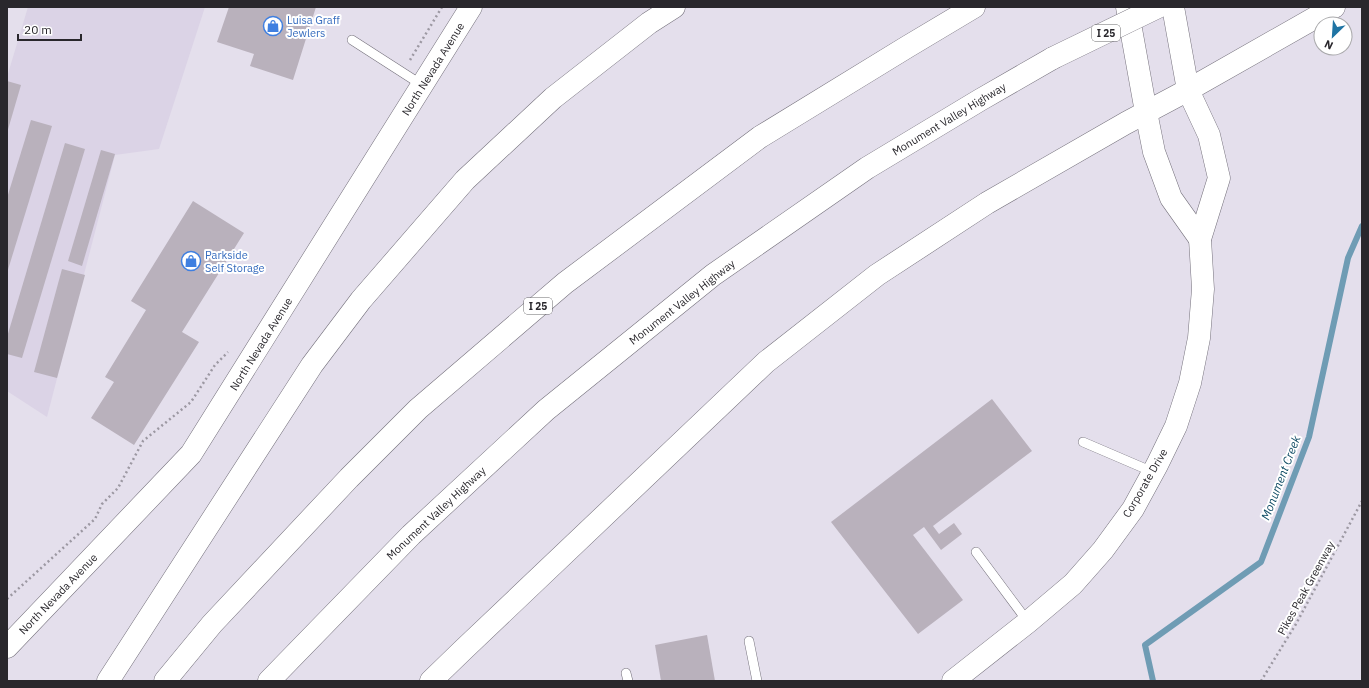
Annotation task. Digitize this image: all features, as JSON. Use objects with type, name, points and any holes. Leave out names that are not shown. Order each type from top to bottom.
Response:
[{"type":"main road","name":"North Nevada Avenue","points":[[7,647],[191,454],[471,7]]},
{"type":"main road","points":[[108,681],[312,365],[360,300],[465,180],[547,103],[649,23],[674,7]]},
{"type":"main road","name":"I 25","points":[[165,681],[212,624],[349,478],[418,409],[565,283],[760,137],[974,7]]},
{"type":"main road","points":[[1127,7],[1154,152],[1171,198],[1200,239]]},
{"type":"main road","name":"Monument Valley Highway","points":[[269,681],[411,535],[541,415],[713,275],[868,168],[980,100],[1053,58],[1158,7]]},
{"type":"main road","points":[[1173,7],[1188,90]]},
{"type":"main road","points":[[431,681],[468,644],[766,362],[877,275],[988,203],[1146,112],[1188,90],[1334,7]]},
{"type":"main road","name":"Corporate Drive","points":[[953,681],[1028,622],[1073,584],[1103,550],[1133,509],[1176,426],[1190,384],[1199,338],[1203,289],[1200,239],[1219,178],[1209,135],[1188,90]]},
{"type":"lane","points":[[352,40],[422,85]]},
{"type":"lane","points":[[1083,442],[1153,472]]},
{"type":"lane","points":[[976,552],[1028,622]]},
{"type":"lane","points":[[749,641],[757,681]]},
{"type":"path","points":[[402,73],[442,7]]},
{"type":"path","points":[[7,599],[30,580],[95,519],[102,504],[118,488],[143,441],[191,402],[214,365],[232,348]]},
{"type":"path","name":"Pikes Peak Greenway","points":[[1261,681],[1296,624],[1362,501]]},
{"type":"shaded area","points":[[28,7],[205,7],[159,149],[115,155],[47,417],[7,391],[7,77]]},
{"type":"building","points":[[229,7],[316,7],[293,80],[250,66],[254,54],[217,42]]},
{"type":"building","points":[[7,81],[21,85],[7,133]]},
{"type":"building","points":[[31,120],[52,126],[7,273],[7,198]]},
{"type":"building","points":[[65,143],[85,149],[22,358],[7,354],[7,337]]},
{"type":"building","points":[[101,150],[115,154],[82,266],[68,261]]},
{"type":"building","points":[[193,201],[244,233],[182,332],[199,342],[134,445],[91,418],[114,382],[105,377],[146,310],[131,301]]},
{"type":"building","points":[[62,269],[85,275],[57,378],[34,372]]},
{"type":"building","points":[[992,399],[1032,451],[933,526],[939,534],[954,523],[962,534],[941,550],[924,527],[913,535],[963,600],[918,634],[831,522]]},
{"type":"building","points":[[707,635],[715,681],[661,681],[655,645]]},
{"type":"waterway","name":"Monument Creek","points":[[1153,681],[1145,645],[1261,562],[1309,437],[1348,258],[1362,226]]},
{"type":"place","name":"Luisa Graff Jewlers","points":[[273,26]]},
{"type":"place","name":"Parkside Self Storage","points":[[191,261]]}]
